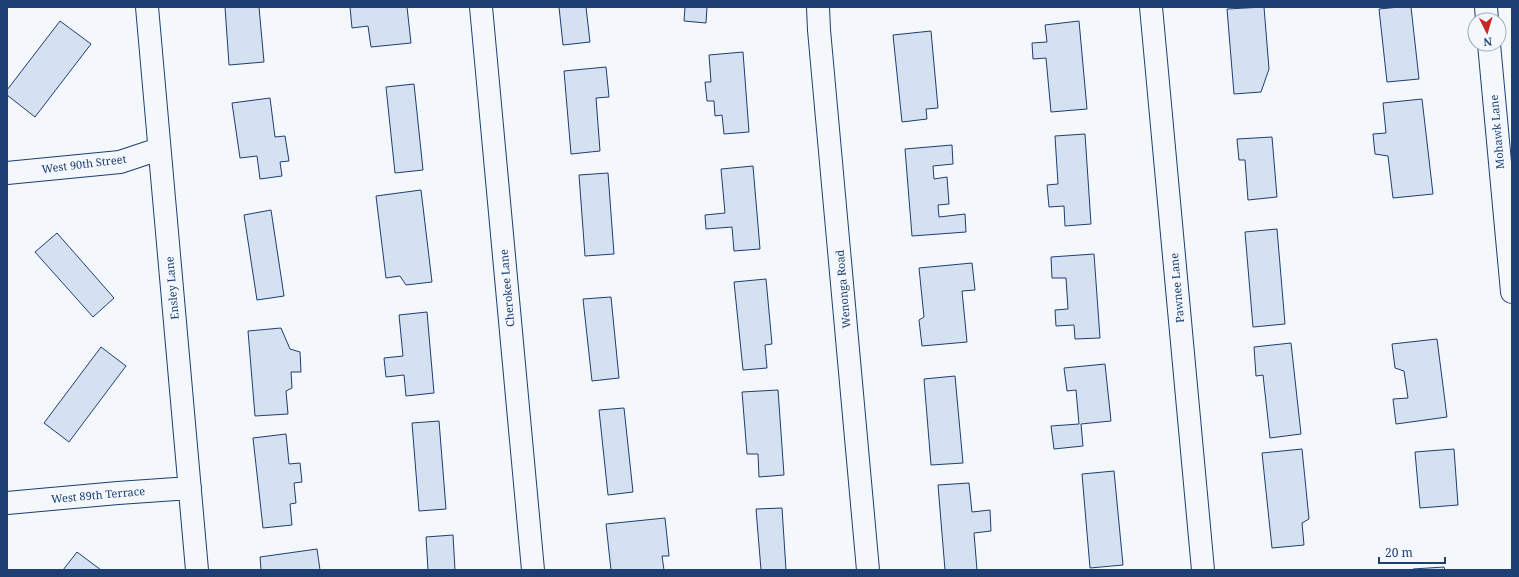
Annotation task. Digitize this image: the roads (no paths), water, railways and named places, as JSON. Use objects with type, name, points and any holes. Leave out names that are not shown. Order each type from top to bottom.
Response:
[{"type":"street","name":"Ensley Lane","points":[[146,7],[197,570]]},
{"type":"street","name":"Cherokee Lane","points":[[481,7],[533,570]]},
{"type":"street","name":"Wenonga Road","points":[[818,7],[868,570]]},
{"type":"street","name":"Pawnee Lane","points":[[1151,7],[1203,570]]},
{"type":"street","name":"Mohawk Lane","points":[[1490,52],[1512,292]]},
{"type":"street","name":"West 90th Street","points":[[7,173],[120,162],[159,149]]},
{"type":"street","name":"West 89th Terrace","points":[[7,503],[190,488]]}]
